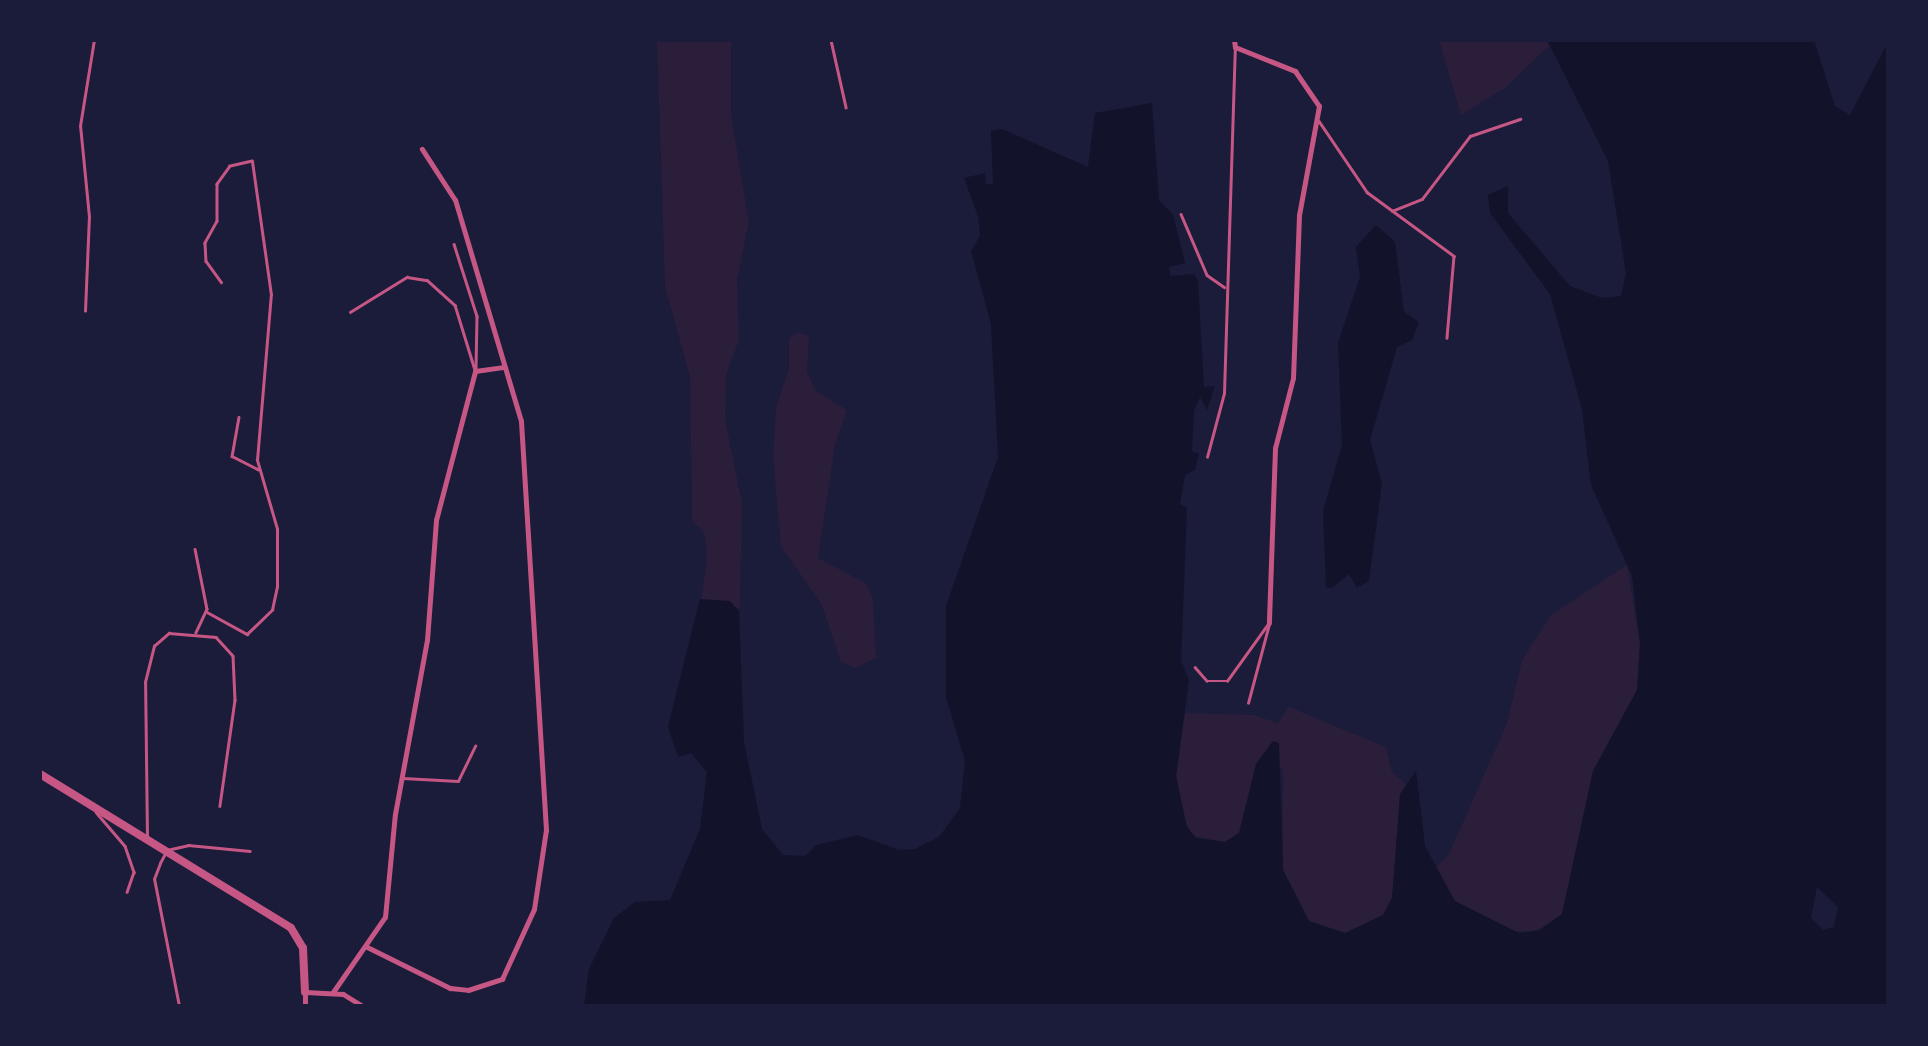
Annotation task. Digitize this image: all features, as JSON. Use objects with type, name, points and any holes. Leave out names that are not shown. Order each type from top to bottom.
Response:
[{"type":"street","points":[[1234,44],[1295,71],[1312,92],[1319,121],[1298,215],[1295,356],[1276,448],[1269,623]]},
{"type":"street","points":[[367,947],[450,988],[486,986],[512,967],[534,910],[546,830],[521,421],[456,200],[422,148]]},
{"type":"street","points":[[332,992],[350,960],[367,947],[385,916],[401,778],[427,640],[430,552],[476,371],[504,367]]},
{"type":"street","points":[[40,774],[297,934],[306,1006]]},
{"type":"street","points":[[305,992],[332,992],[362,1006]]},
{"type":"lane","points":[[84,310],[89,217],[80,126],[94,40]]},
{"type":"lane","points":[[832,40],[846,107]]},
{"type":"lane","points":[[1208,458],[1224,393],[1234,44]]},
{"type":"lane","points":[[1391,211],[1422,199],[1470,136],[1520,119]]},
{"type":"lane","points":[[1319,121],[1367,192],[1454,256],[1447,338]]},
{"type":"lane","points":[[207,612],[247,634],[272,610],[277,530],[260,469],[262,343],[271,295],[252,160],[230,166],[217,184],[217,221],[205,243],[206,260],[221,282]]},
{"type":"lane","points":[[1181,214],[1207,275],[1225,286]]},
{"type":"lane","points":[[454,244],[477,316],[476,371]]},
{"type":"lane","points":[[350,312],[407,278],[427,280],[452,299],[476,371]]},
{"type":"lane","points":[[239,417],[232,456],[260,469]]},
{"type":"lane","points":[[194,549],[207,612],[196,633]]},
{"type":"lane","points":[[1196,667],[1207,681],[1227,681],[1269,623]]},
{"type":"lane","points":[[1248,703],[1269,623]]},
{"type":"lane","points":[[146,839],[152,830],[144,764],[147,665],[159,638],[196,633],[226,645],[236,675],[220,806]]},
{"type":"lane","points":[[401,778],[458,781],[475,746]]},
{"type":"lane","points":[[88,803],[125,846],[134,872],[127,892]]},
{"type":"lane","points":[[178,1006],[154,879],[167,850],[250,851]]},
{"type":"shaded area","points":[[657,40],[731,42],[731,114],[749,222],[737,280],[739,340],[726,375],[725,419],[742,503],[740,608],[701,603],[707,556],[704,532],[692,521],[690,377],[665,287]]},
{"type":"shaded area","points":[[1439,40],[1547,40],[1549,46],[1505,88],[1461,115]]},
{"type":"shaded area","points":[[1547,40],[1814,40],[1835,106],[1850,115],[1888,42],[1888,1006],[584,1006],[589,969],[614,918],[635,902],[670,900],[700,829],[707,772],[691,753],[678,757],[668,727],[700,599],[730,601],[739,611],[744,742],[762,829],[783,855],[805,856],[816,845],[858,835],[899,850],[915,849],[939,837],[960,808],[965,761],[946,697],[946,606],[998,457],[991,324],[971,251],[980,236],[978,216],[964,178],[985,173],[986,184],[993,184],[991,131],[1002,129],[1088,167],[1095,113],[1152,103],[1159,200],[1173,215],[1185,263],[1169,267],[1170,276],[1194,274],[1198,281],[1204,387],[1215,386],[1207,410],[1200,397],[1194,411],[1192,451],[1199,454],[1195,470],[1185,475],[1180,504],[1187,508],[1181,661],[1189,680],[1176,776],[1187,827],[1196,838],[1225,842],[1239,833],[1256,764],[1273,741],[1279,743],[1283,870],[1309,921],[1345,933],[1383,915],[1392,898],[1400,794],[1416,771],[1425,846],[1455,901],[1519,933],[1540,930],[1562,914],[1593,771],[1637,690],[1640,644],[1632,576],[1591,485],[1582,409],[1550,294],[1490,213],[1488,195],[1508,186],[1508,213],[1570,286],[1602,298],[1621,296],[1626,273],[1608,161]],"holes":[[[1817,887],[1838,907],[1834,927],[1823,930],[1811,918]]]},
{"type":"shaded area","points":[[1376,225],[1395,242],[1404,312],[1419,322],[1412,340],[1397,347],[1370,440],[1382,483],[1369,581],[1357,588],[1349,574],[1332,588],[1326,587],[1323,511],[1342,445],[1338,343],[1360,277],[1356,247]]},
{"type":"shaded area","points":[[798,332],[809,336],[807,372],[816,391],[847,410],[835,445],[818,558],[867,584],[873,599],[876,658],[855,668],[841,662],[821,603],[781,547],[773,456],[776,407],[789,368],[789,338]]},
{"type":"shaded area","points":[[1627,565],[1640,644],[1637,690],[1593,771],[1562,914],[1535,932],[1513,931],[1455,901],[1435,868],[1449,854],[1507,723],[1522,660],[1551,615]]},
{"type":"shaded area","points":[[1289,707],[1386,747],[1392,772],[1406,784],[1392,898],[1383,915],[1345,933],[1309,921],[1283,870],[1283,769],[1256,764],[1242,831],[1225,842],[1193,836],[1183,817],[1176,776],[1185,713],[1253,715],[1278,723]]}]
